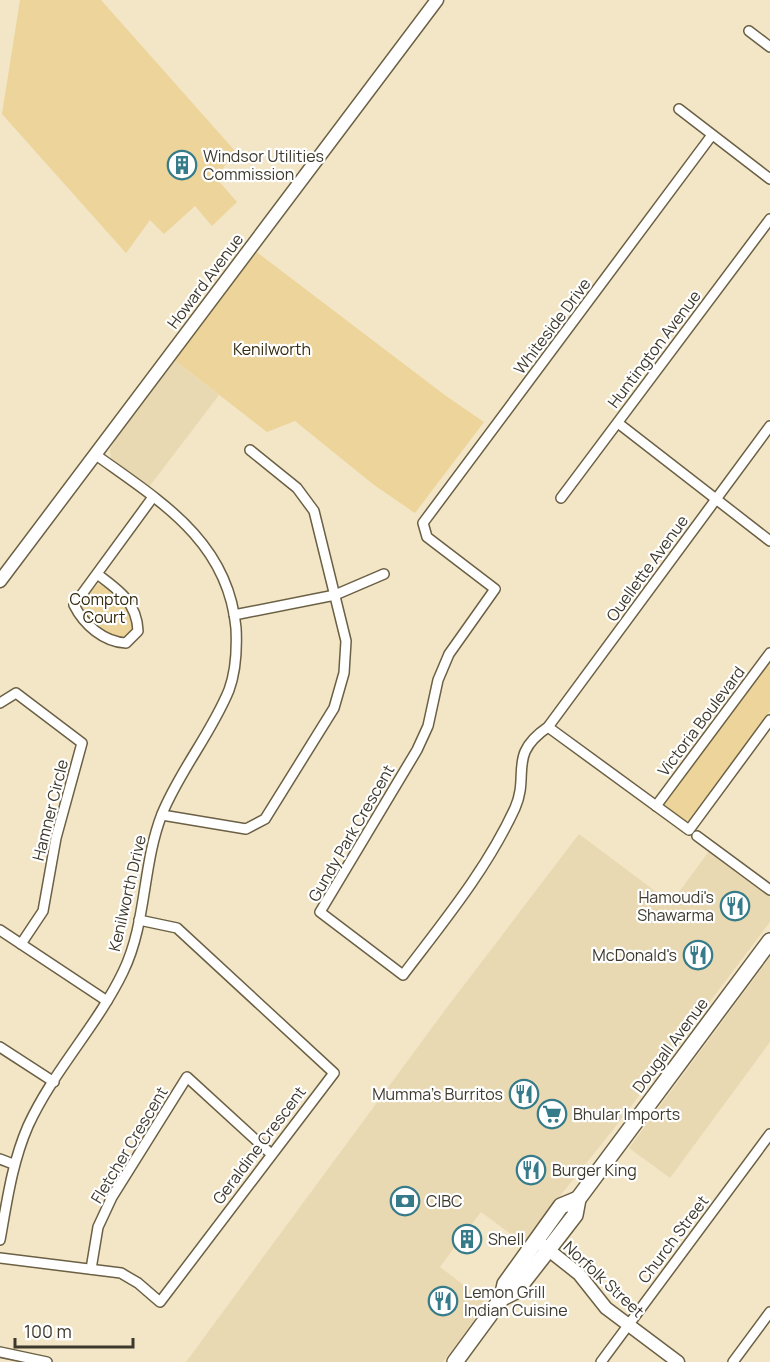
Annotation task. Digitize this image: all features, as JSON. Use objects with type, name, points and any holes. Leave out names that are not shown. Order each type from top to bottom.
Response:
[{"type":"main road","name":"Dougall Avenue","points":[[502,1298],[516,1292],[575,1215],[578,1199],[770,941]]},
{"type":"main road","name":"Dougall Avenue","points":[[455,1362],[502,1298],[505,1284],[561,1206],[578,1199]]},
{"type":"street","name":"Howard Avenue","points":[[0,581],[437,0]]},
{"type":"street","points":[[749,31],[770,47]]},
{"type":"street","points":[[678,109],[770,179]]},
{"type":"street","name":"Whiteside Drive","points":[[427,537],[423,524],[712,135]]},
{"type":"street","name":"Huntington Avenue","points":[[561,498],[770,219]]},
{"type":"street","points":[[618,423],[770,541]]},
{"type":"street","name":"Ouellette Avenue","points":[[548,727],[770,426]]},
{"type":"street","points":[[162,815],[246,828],[265,819],[333,708],[344,673],[346,641],[314,511],[297,488],[250,450]]},
{"type":"street","name":"Kenilworth Drive","points":[[0,1240],[13,1164],[29,1124],[124,971],[139,920],[148,860],[162,815],[178,780],[215,719],[230,688],[237,649],[234,615],[220,569],[199,536],[179,516],[96,455]]},
{"type":"street","points":[[97,574],[123,593],[138,615],[138,631],[126,643],[112,642],[81,618],[74,605],[153,497]]},
{"type":"street","name":"Gundy Park Crescent","points":[[427,537],[495,589],[449,654],[438,680],[428,726],[417,750],[320,912],[403,975],[489,861],[517,803],[525,749],[534,737],[548,727]]},
{"type":"street","points":[[234,615],[335,595],[384,574]]},
{"type":"street","name":"Victoria Boulevard","points":[[656,807],[770,653]]},
{"type":"street","name":"Hamner Circle","points":[[0,704],[16,693],[82,744],[56,838],[43,911],[21,944]]},
{"type":"street","points":[[693,833],[770,720]]},
{"type":"street","points":[[548,727],[770,890]]},
{"type":"street","name":"Geraldine Crescent","points":[[0,1258],[121,1273],[138,1282],[160,1302],[270,1153],[334,1072],[177,928],[139,920]]},
{"type":"street","points":[[0,930],[107,1001]]},
{"type":"street","points":[[0,1047],[54,1082]]},
{"type":"street","name":"Fletcher Crescent","points":[[91,1269],[98,1227],[112,1197],[187,1077],[270,1153]]},
{"type":"street","name":"Church Street","points":[[601,1362],[770,1134]]},
{"type":"street","points":[[0,1159],[13,1164]]},
{"type":"street","name":"Norfolk Street","points":[[536,1240],[579,1274],[606,1308],[678,1362]]},
{"type":"street","points":[[733,1362],[770,1312]]},
{"type":"street","points":[[0,1352],[48,1362]]},
{"type":"shaded area","points":[[173,359],[219,395],[149,487],[111,458],[110,450],[117,435]]},
{"type":"shaded area","points":[[579,834],[671,903],[709,851],[770,897],[770,922],[616,1126],[540,1221],[527,1246],[481,1212],[440,1267],[487,1303],[443,1362],[186,1362],[445,1010]]},
{"type":"shaded area","points":[[770,957],[770,1042],[670,1178],[629,1148]]},
{"type":"green space","points":[[20,0],[101,0],[235,151],[216,178],[237,202],[212,226],[195,206],[164,234],[150,220],[126,253],[2,114]]},
{"type":"green space","name":"Kenilworth","points":[[254,250],[446,396],[484,422],[415,513],[374,485],[295,421],[267,432],[173,359]]},
{"type":"green space","name":"Compton Court","points":[[98,584],[119,597],[130,611],[133,619],[131,635],[114,638],[82,612],[83,600]]},
{"type":"green space","points":[[770,658],[770,711],[690,820],[683,822],[663,807],[662,803]]},
{"type":"place","name":"Windsor Utilities Commission","points":[[182,165]]},
{"type":"place","name":"Hamoudi's Shawarma","points":[[735,906]]},
{"type":"place","name":"McDonald's","points":[[698,955]]},
{"type":"place","name":"Mumma's Burritos","points":[[524,1094]]},
{"type":"place","name":"Bhular Imports","points":[[552,1114]]},
{"type":"place","name":"Burger King","points":[[531,1170]]},
{"type":"place","name":"CIBC","points":[[405,1201]]},
{"type":"place","name":"Shell","points":[[467,1239]]},
{"type":"place","name":"Lemon Grill Indian Cuisine","points":[[443,1301]]}]
